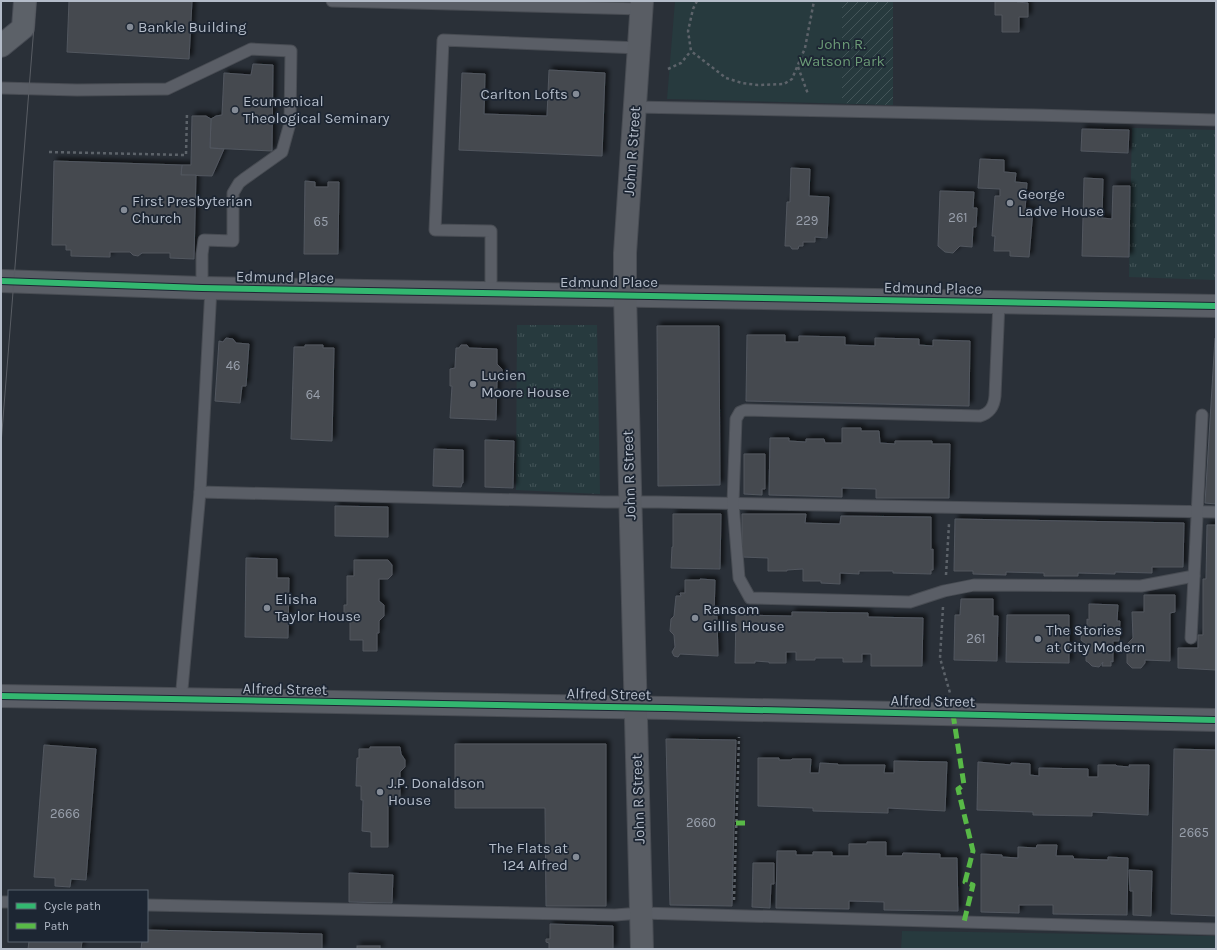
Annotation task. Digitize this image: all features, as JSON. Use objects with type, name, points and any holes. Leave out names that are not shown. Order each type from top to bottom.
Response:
[{"type":"main road","points":[[1,46],[23,28],[25,1]]},
{"type":"street","name":"John R Street","points":[[642,5],[634,108],[625,295],[642,949]]},
{"type":"street","name":"Edmund Place","points":[[1,281],[206,288],[491,294],[625,295],[1216,306]]},
{"type":"street","name":"Alfred Street","points":[[1,696],[1216,720]]},
{"type":"lane","points":[[332,1],[642,5]]},
{"type":"lane","points":[[491,294],[491,231],[435,230],[443,40],[639,48]]},
{"type":"lane","points":[[1,88],[77,90],[167,89],[251,50],[291,51],[290,123],[282,152],[244,179],[235,188],[233,193],[233,241],[204,240],[202,254],[206,288],[200,492],[181,700]]},
{"type":"lane","points":[[634,108],[1216,120]]},
{"type":"lane","points":[[1000,302],[995,396],[994,402],[988,414],[980,416],[745,410],[740,412],[736,420],[733,503],[739,578],[750,598],[910,602],[944,591],[974,585],[1141,586],[1194,576]]},
{"type":"lane","points":[[1190,638],[1202,415]]},
{"type":"lane","points":[[200,492],[605,502],[630,501],[1216,512]]},
{"type":"lane","points":[[148,905],[615,915],[641,914],[734,916],[1216,929]]},
{"type":"path","points":[[697,1],[693,9],[688,31],[691,51],[726,78],[742,83],[770,85],[784,84],[792,79],[804,48],[814,1]]},
{"type":"path","points":[[668,69],[681,63],[691,51]]},
{"type":"path","points":[[798,66],[806,90],[818,111]]},
{"type":"path","points":[[49,152],[186,155],[187,113]]},
{"type":"path","points":[[950,507],[940,658],[950,688],[953,714]]},
{"type":"path","points":[[734,916],[739,737]]},
{"type":"green space","name":"John R. Watson Park","points":[[675,1],[893,1],[893,105],[667,99]]},
{"type":"green space","points":[[842,1],[893,1],[893,105],[842,103]]},
{"type":"green space","points":[[1132,128],[1216,130],[1216,280],[1129,277]]},
{"type":"green space","points":[[517,325],[597,325],[600,494],[516,490]]},
{"type":"green space","points":[[902,931],[1216,936],[1216,949],[901,949]]},
{"type":"building","name":"Bankle Building","points":[[69,1],[192,1],[189,59],[67,52]]},
{"type":"building","points":[[995,1],[1017,1],[1028,3],[1028,17],[1019,17],[1019,32],[1002,32],[1002,15],[995,15]]},
{"type":"building","points":[[253,64],[273,65],[272,151],[210,148],[211,119],[222,115],[224,73],[251,75]]},
{"type":"building","name":"Carlton Lofts","points":[[549,70],[605,73],[602,156],[459,150],[462,73],[485,74],[484,114],[547,116]]},
{"type":"building","points":[[192,116],[206,116],[211,119],[210,148],[224,149],[212,176],[181,175],[182,165],[191,165]]},
{"type":"building","points":[[1082,129],[1129,130],[1128,153],[1081,151]]},
{"type":"building","name":"George Ladve House","points":[[980,159],[1004,160],[1004,172],[1016,173],[1015,182],[1027,183],[1025,210],[1033,210],[1029,257],[1010,256],[1010,251],[994,251],[995,236],[992,236],[995,196],[1000,196],[1000,189],[978,188]]},
{"type":"building","name":"First Presbyterian Church","points":[[54,161],[182,165],[181,175],[196,175],[194,259],[170,258],[170,253],[142,253],[138,256],[133,255],[130,252],[110,252],[110,257],[71,256],[71,250],[66,250],[66,245],[52,245]]},
{"type":"building","points":[[791,168],[810,169],[809,196],[829,197],[827,238],[815,237],[815,242],[803,242],[803,246],[799,246],[798,249],[792,249],[790,246],[785,246],[787,202],[790,202]]},
{"type":"building","points":[[1084,178],[1103,179],[1102,218],[1112,219],[1113,186],[1130,186],[1129,257],[1082,256]]},
{"type":"building","points":[[305,181],[315,182],[315,187],[328,187],[328,182],[339,182],[338,254],[304,254]]},
{"type":"building","points":[[940,191],[974,192],[973,208],[977,208],[976,227],[973,227],[972,247],[960,246],[953,253],[945,252],[938,246]]},
{"type":"building","points":[[657,326],[719,326],[720,485],[658,486]]},
{"type":"building","points":[[747,335],[785,335],[785,342],[799,342],[799,336],[845,337],[845,345],[875,346],[875,338],[919,339],[919,345],[933,346],[933,340],[970,341],[969,406],[746,401]]},
{"type":"building","points":[[226,338],[233,339],[236,343],[249,344],[246,386],[242,386],[240,403],[215,401],[219,341],[223,342]]},
{"type":"building","points":[[1216,338],[1216,504],[1205,503]]},
{"type":"building","points":[[305,345],[323,345],[323,348],[334,348],[332,441],[291,439],[294,347],[305,347]]},
{"type":"building","name":"Lucien Moore House","points":[[461,345],[467,345],[469,348],[497,349],[497,364],[502,369],[503,376],[497,382],[496,420],[450,418],[452,386],[450,386],[450,369],[455,368],[456,348],[459,348]]},
{"type":"building","points":[[842,428],[861,428],[861,431],[879,431],[880,443],[895,444],[895,441],[932,441],[932,444],[950,444],[949,498],[876,498],[876,489],[842,488],[842,497],[769,495],[770,438],[789,438],[789,441],[806,442],[806,439],[824,439],[825,443],[842,443]]},
{"type":"building","points":[[485,440],[514,441],[513,488],[485,487]]},
{"type":"building","points":[[434,449],[463,450],[463,483],[461,487],[433,486]]},
{"type":"building","points":[[744,454],[765,454],[765,489],[762,489],[762,495],[744,494]]},
{"type":"building","points":[[335,506],[388,507],[388,537],[335,536]]},
{"type":"building","points":[[673,514],[721,514],[720,569],[671,568],[673,547]]},
{"type":"building","points":[[742,514],[806,514],[805,523],[840,524],[841,516],[931,517],[931,550],[933,549],[933,570],[931,570],[931,574],[893,573],[893,571],[859,571],[859,574],[840,573],[840,584],[821,583],[821,581],[803,581],[803,569],[768,571],[768,558],[742,557]]},
{"type":"building","points":[[955,519],[1184,523],[1183,567],[1152,567],[1152,573],[1078,573],[1078,576],[1044,576],[1044,573],[1006,572],[1006,575],[973,574],[973,571],[954,571]]},
{"type":"building","points":[[1207,525],[1216,525],[1216,670],[1178,668],[1178,648],[1198,648],[1198,635],[1203,635],[1203,579],[1206,579]]},
{"type":"building","name":"Elisha Taylor House","points":[[246,558],[277,559],[277,578],[289,578],[288,638],[245,637]]},
{"type":"building","points":[[354,560],[388,560],[392,565],[392,575],[388,579],[379,579],[379,601],[384,605],[384,616],[379,621],[377,651],[363,651],[363,640],[350,640],[350,620],[344,620],[344,605],[347,605],[347,576],[354,576]]},
{"type":"building","name":"Ransom Gillis House","points":[[685,580],[715,580],[714,616],[717,616],[718,656],[680,654],[678,657],[674,656],[672,652],[675,647],[674,635],[670,631],[671,619],[674,616],[676,596],[681,596],[680,593],[685,593]]},
{"type":"building","points":[[1144,595],[1175,595],[1175,612],[1170,613],[1170,661],[1145,660],[1145,663],[1141,668],[1132,668],[1127,663],[1127,644],[1133,638],[1132,612],[1144,612]]},
{"type":"building","points":[[961,599],[993,599],[993,616],[998,616],[997,661],[954,660],[955,615],[960,615]]},
{"type":"building","points":[[1089,604],[1118,605],[1117,621],[1120,621],[1119,641],[1113,641],[1113,662],[1111,661],[1111,666],[1102,666],[1103,662],[1099,667],[1092,666],[1086,661],[1086,644],[1081,640],[1082,631],[1087,628],[1087,619],[1089,620]]},
{"type":"building","points":[[792,612],[868,613],[868,617],[923,618],[922,666],[871,666],[871,654],[862,654],[862,662],[843,662],[843,658],[796,660],[796,652],[786,652],[786,663],[755,661],[755,663],[735,663],[736,615],[792,616]]},
{"type":"building","name":"The Stories at City Modern","points":[[1007,615],[1069,615],[1069,663],[1006,662]]},
{"type":"building","points":[[666,739],[736,740],[732,906],[670,905]]},
{"type":"building","name":"The Flats at 124 Alfred","points":[[455,744],[606,744],[606,906],[546,906],[545,808],[455,808]]},
{"type":"building","points":[[44,745],[96,749],[86,880],[71,879],[70,887],[55,886],[55,878],[34,877]]},
{"type":"building","name":"J.P. Donaldson House","points":[[370,747],[400,747],[401,754],[405,760],[405,767],[400,772],[400,798],[388,798],[388,847],[371,847],[371,832],[362,831],[363,800],[361,800],[361,786],[356,786],[357,758],[359,758],[359,749],[370,749]]},
{"type":"building","points":[[1174,749],[1216,750],[1216,916],[1171,914]]},
{"type":"building","points":[[758,758],[779,758],[779,760],[811,759],[810,773],[819,773],[820,763],[838,765],[885,765],[884,773],[894,773],[894,761],[947,762],[945,811],[888,808],[888,813],[813,811],[813,808],[758,806]]},
{"type":"building","points":[[978,762],[1011,765],[1011,763],[1030,764],[1030,775],[1039,776],[1039,768],[1088,769],[1088,777],[1098,777],[1098,765],[1130,767],[1129,765],[1149,765],[1148,815],[1092,812],[1092,816],[1033,815],[1033,812],[977,810]]},
{"type":"building","points":[[867,842],[886,842],[886,856],[902,856],[903,853],[940,854],[940,858],[957,858],[958,911],[884,910],[884,902],[849,901],[849,909],[776,908],[777,851],[796,851],[796,855],[813,855],[813,852],[832,852],[832,856],[849,856],[849,844],[867,844]]},
{"type":"building","points":[[1037,845],[1057,845],[1056,856],[1073,856],[1074,859],[1108,860],[1108,857],[1128,858],[1127,915],[1053,914],[1053,905],[1019,905],[1019,913],[981,912],[981,854],[1002,855],[1002,857],[1018,858],[1018,847],[1036,848]]},
{"type":"building","points":[[753,863],[774,863],[774,884],[771,884],[770,908],[752,907]]},
{"type":"building","points":[[1129,870],[1152,871],[1151,916],[1133,915],[1133,891],[1130,891]]},
{"type":"building","points":[[349,873],[393,875],[392,903],[349,902]]},
{"type":"building","points":[[550,924],[613,926],[613,949],[549,949],[549,943],[546,942],[546,939],[550,939]]},
{"type":"building","points":[[148,930],[322,934],[322,949],[141,949],[142,942],[148,942]]},
{"type":"building","points":[[29,942],[82,942],[81,949],[28,949]]},
{"type":"building","points":[[357,946],[380,946],[380,949],[357,949]]},
{"type":"tram line","points":[[1,444],[36,1]]},
{"type":"marked path","points":[[953,714],[964,785],[958,789],[973,851],[965,882],[973,885],[964,922]]},
{"type":"marked path","points":[[736,823],[745,823]]},
{"type":"cycle path","points":[[1,281],[202,288],[1216,306]]},
{"type":"cycle path","points":[[1,696],[1216,720]]},
{"type":"place","name":"Bankle Building","points":[[130,27]]},
{"type":"place","name":"Carlton Lofts","points":[[576,94]]},
{"type":"place","name":"Ecumenical Theological Seminary","points":[[235,110]]},
{"type":"place","name":"George Ladve House","points":[[1010,203]]},
{"type":"place","name":"First Presbyterian Church","points":[[124,210]]},
{"type":"place","name":"Lucien Moore House","points":[[473,384]]},
{"type":"place","name":"Elisha Taylor House","points":[[267,608]]},
{"type":"place","name":"Ransom Gillis House","points":[[695,618]]},
{"type":"place","name":"The Stories at City Modern","points":[[1038,639]]},
{"type":"place","name":"J.P. Donaldson House","points":[[380,792]]},
{"type":"place","name":"The Flats at 124 Alfred","points":[[576,857]]}]
